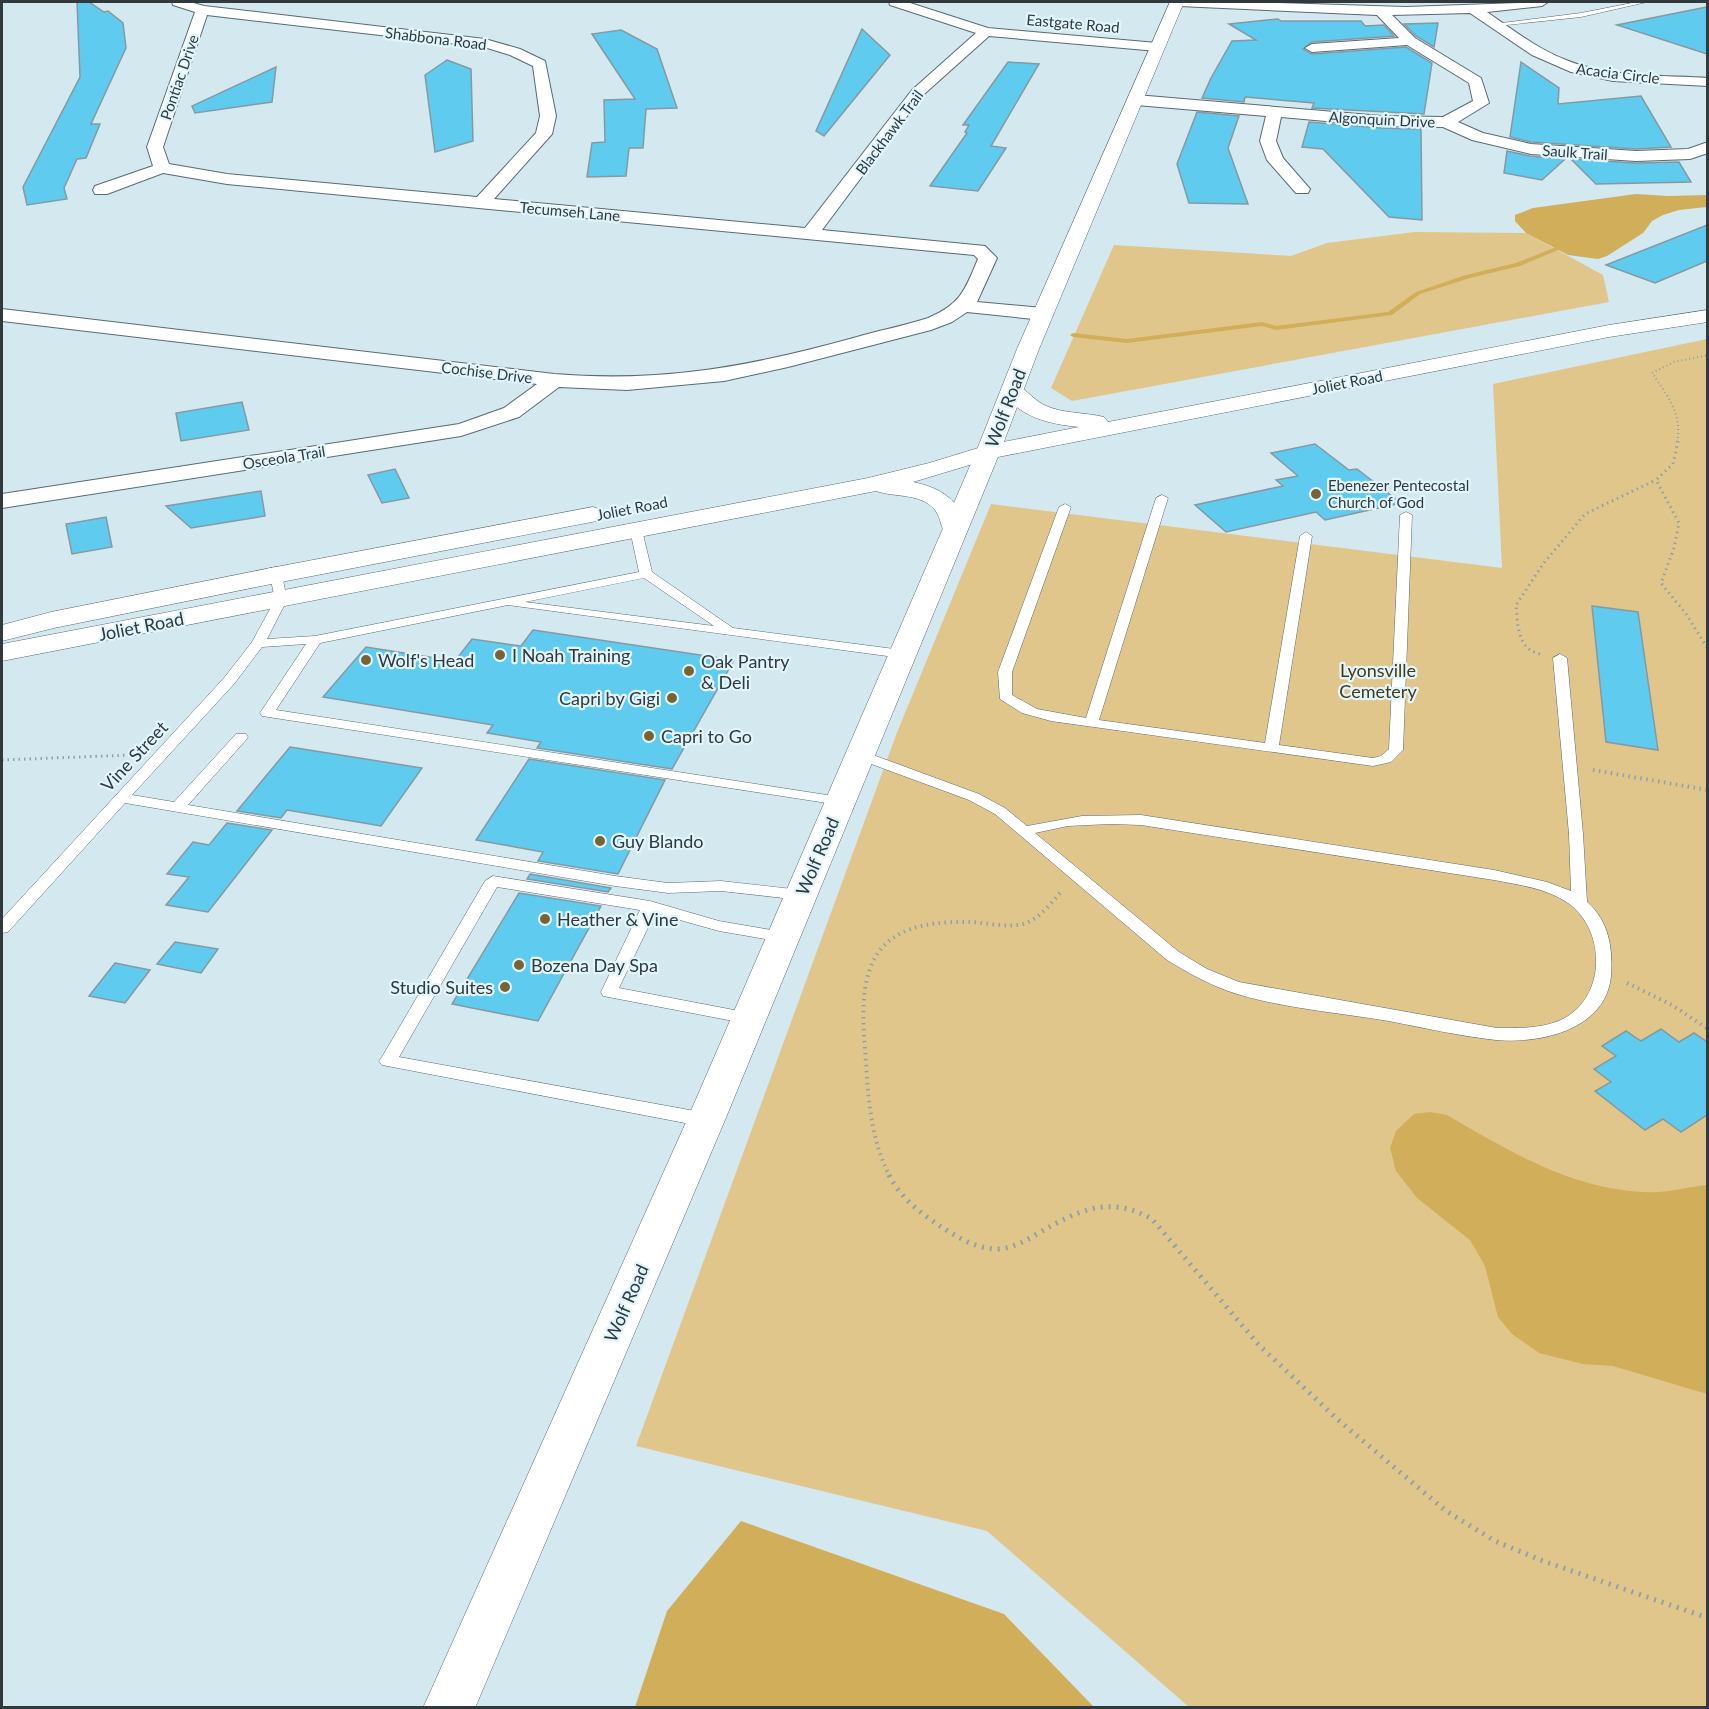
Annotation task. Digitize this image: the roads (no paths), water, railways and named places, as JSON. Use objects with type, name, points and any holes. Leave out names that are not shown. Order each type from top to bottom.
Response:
[{"type":"main road","name":"Wolf Road","points":[[449,1707],[706,1120],[988,452],[1042,314],[1178,2]]},
{"type":"main road","name":"Joliet Road","points":[[2,633],[51,620],[279,587],[636,530],[936,470],[988,452],[1609,331],[1707,316]]},
{"type":"main road","points":[[1012,390],[1029,409],[1048,415],[1125,425]]},
{"type":"main road","name":"Joliet Road","points":[[2,653],[279,587],[920,454],[988,452]]},
{"type":"main road","points":[[868,485],[908,489],[931,496],[947,508],[955,529]]},
{"type":"main road","points":[[2,625],[50,616],[51,620]]},
{"type":"street","name":"Pontiac Drive","points":[[162,168],[155,147],[202,10],[178,2]]},
{"type":"street","points":[[895,2],[986,32]]},
{"type":"street","points":[[1178,2],[1324,5],[1380,10],[1473,9],[1542,2]]},
{"type":"street","name":"Acacia Circle","points":[[1473,9],[1538,52],[1570,67],[1612,75],[1707,82]]},
{"type":"street","name":"Shabbona Road","points":[[202,10],[485,43],[515,52],[540,64],[548,116],[544,134],[481,203]]},
{"type":"street","name":"Algonquin Drive","points":[[1136,100],[1382,121],[1446,122],[1481,103],[1476,81],[1410,41],[1380,10]]},
{"type":"street","name":"Eastgate Road","points":[[986,32],[1157,47]]},
{"type":"street","name":"Blackhawk Trail","points":[[810,233],[917,93],[986,32]]},
{"type":"street","points":[[1312,48],[1410,41]]},
{"type":"street","points":[[1275,111],[1268,141],[1275,160],[1302,189]]},
{"type":"street","name":"Saulk Trail","points":[[1446,122],[1478,136],[1530,149],[1636,156],[1690,154],[1707,147]]},
{"type":"street","points":[[101,190],[162,168]]},
{"type":"street","name":"Tecumseh Lane","points":[[162,168],[226,179],[979,250],[988,258],[964,306]]},
{"type":"street","points":[[964,306],[1042,314]]},
{"type":"street","name":"Cochise Drive","points":[[2,315],[554,380],[627,384],[682,380],[758,368],[942,320],[964,306]]},
{"type":"street","name":"Osceola Trail","points":[[2,501],[461,430],[503,418],[527,404],[554,380]]},
{"type":"lane","points":[[1497,24],[1581,15],[1644,2]]},
{"type":"lane","points":[[1091,723],[1162,498]]},
{"type":"lane","points":[[1065,507],[1005,672],[1005,696],[1026,711],[1091,723],[1373,762],[1386,759],[1396,750],[1406,515]]},
{"type":"lane","points":[[636,530],[646,574],[731,632]]},
{"type":"lane","points":[[1271,749],[1305,536]]},
{"type":"lane","points":[[258,643],[315,640],[646,574]]},
{"type":"lane","name":"Vine Street","points":[[2,928],[229,681],[258,643],[279,587]]},
{"type":"lane","points":[[498,602],[902,654]]},
{"type":"lane","points":[[315,640],[267,713],[840,801]]},
{"type":"lane","points":[[1560,658],[1579,905]]},
{"type":"lane","points":[[177,808],[241,737]]},
{"type":"lane","points":[[860,755],[974,796],[1000,811],[1173,956],[1201,973],[1235,987],[1280,997],[1497,1034],[1528,1035],[1559,1029],[1584,1015],[1599,996],[1605,972],[1604,946],[1599,929],[1584,908],[1550,887],[1494,875],[1141,820],[1098,818],[1064,821],[1024,831]]},
{"type":"lane","points":[[121,798],[615,881],[668,888],[721,886],[801,894]]},
{"type":"lane","points":[[706,1120],[388,1061],[493,881],[650,906],[719,926],[783,937]]},
{"type":"lane","points":[[650,906],[609,992],[749,1018]]},
{"type":"waterway","points":[[1073,335],[1127,341],[1262,324],[1276,328],[1390,314],[1418,293],[1468,276],[1518,265],[1556,249],[1563,237]]},
{"type":"place","name":"Ebenezer Pentecostal Church of God","points":[[1316,494]]},
{"type":"place","name":"I Noah Training","points":[[500,655]]},
{"type":"place","name":"Wolf's Head","points":[[366,660]]},
{"type":"place","name":"Oak Pantry & Deli","points":[[689,671]]},
{"type":"place","name":"Capri by Gigi","points":[[672,698]]},
{"type":"place","name":"Capri to Go","points":[[649,736]]},
{"type":"place","name":"Guy Blando","points":[[600,841]]},
{"type":"place","name":"Heather & Vine","points":[[545,919]]},
{"type":"place","name":"Bozena Day Spa","points":[[519,965]]},
{"type":"place","name":"Studio Suites","points":[[505,987]]},
{"type":"park label","name":"Lyonsville Cemetery","points":[[1378,680]]}]
